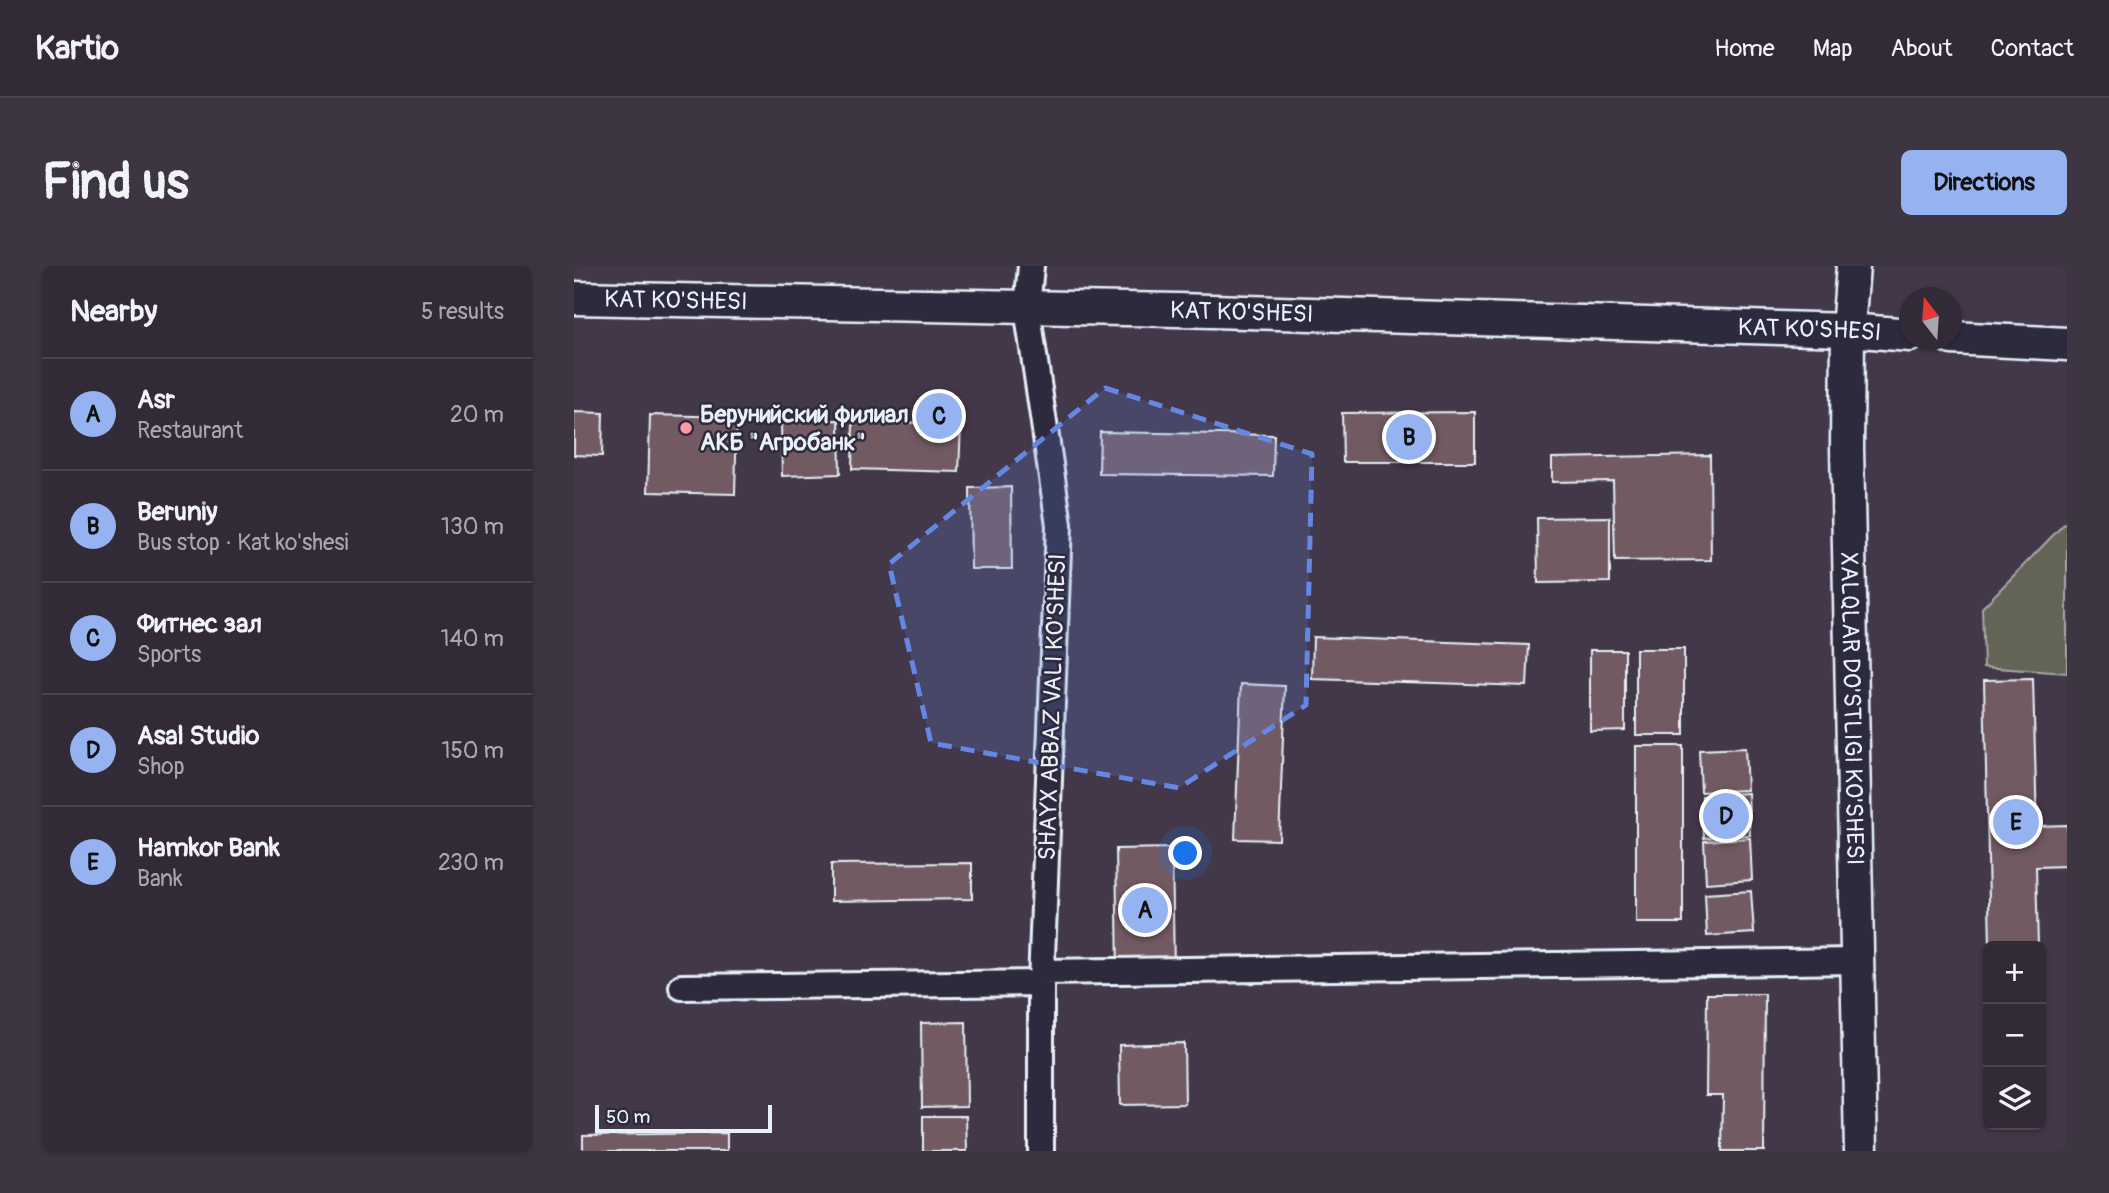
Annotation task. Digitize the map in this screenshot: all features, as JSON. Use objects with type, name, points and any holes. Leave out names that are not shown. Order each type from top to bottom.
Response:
[{"type":"street","name":"SHAYX ABBAZ VALI KO'SHESI","points":[[1031,266],[1027,308],[1059,524],[1042,978],[1041,1151]]},
{"type":"street","name":"XALQLAR DO'STLIGI KO'SHESI","points":[[1853,266],[1848,330],[1847,447],[1861,1151]]},
{"type":"street","name":"KAT KO'SHESI","points":[[574,298],[1848,330],[1899,334]]},
{"type":"street","points":[[1962,339],[2067,344]]},
{"type":"street","points":[[682,987],[1857,961]]},
{"type":"highlighted area","points":[[1105,388],[1312,454],[1306,705],[1179,788],[931,743],[889,564]]},
{"type":"green space","points":[[2067,521],[2067,673],[1984,667],[1982,608]]},
{"type":"building","points":[[574,412],[603,413],[602,456],[574,455]]},
{"type":"building","points":[[1475,412],[1475,462],[1343,462],[1342,413]]},
{"type":"building","points":[[650,415],[737,417],[735,494],[648,492]]},
{"type":"building","points":[[839,420],[840,474],[782,476],[781,421]]},
{"type":"building","points":[[853,421],[961,424],[959,472],[852,469]]},
{"type":"building","points":[[1100,432],[1274,435],[1273,476],[1099,474]]},
{"type":"building","points":[[1710,455],[1711,560],[1615,561],[1613,481],[1552,482],[1552,458]]},
{"type":"building","points":[[1011,487],[1012,569],[971,569],[970,488]]},
{"type":"building","points":[[1610,517],[1610,582],[1538,583],[1537,518]]},
{"type":"building","points":[[1313,637],[1529,645],[1527,686],[1312,679]]},
{"type":"building","points":[[1636,649],[1684,649],[1684,735],[1636,735]]},
{"type":"building","points":[[1590,650],[1625,650],[1625,730],[1590,731]]},
{"type":"building","points":[[2033,679],[2037,826],[2067,825],[2067,866],[2036,867],[2038,941],[1990,941],[1984,680]]},
{"type":"building","points":[[1241,684],[1285,686],[1279,840],[1235,839]]},
{"type":"building","points":[[1636,746],[1683,746],[1683,923],[1636,923]]},
{"type":"building","points":[[1745,748],[1747,790],[1701,792],[1699,750]]},
{"type":"building","points":[[1748,793],[1750,835],[1704,838],[1702,796]]},
{"type":"building","points":[[1750,838],[1752,880],[1706,883],[1704,841]]},
{"type":"building","points":[[1172,848],[1174,970],[1118,972],[1116,849]]},
{"type":"building","points":[[972,863],[972,899],[831,901],[831,864]]},
{"type":"building","points":[[1751,891],[1754,933],[1707,936],[1705,894]]},
{"type":"building","points":[[1707,994],[1765,994],[1764,1151],[1722,1151],[1723,1095],[1706,1095]]},
{"type":"building","points":[[966,1022],[967,1106],[922,1107],[921,1023]]},
{"type":"building","points":[[1184,1043],[1185,1104],[1120,1105],[1119,1045]]},
{"type":"building","points":[[923,1116],[966,1116],[967,1151],[923,1151]]},
{"type":"building","points":[[727,1133],[727,1151],[583,1151],[583,1135]]},
{"type":"place","name":"Фитнес зал","points":[[939,416]]},
{"type":"place","name":"Берунийский филиал АКБ \"Агробанк\"","points":[[686,428]]},
{"type":"place","name":"Beruniy","points":[[1409,437]]},
{"type":"place","name":"Asal Studio","points":[[1726,816]]},
{"type":"place","name":"Hamkor Bank","points":[[2016,822]]},
{"type":"place","name":"Asr","points":[[1145,910]]}]
